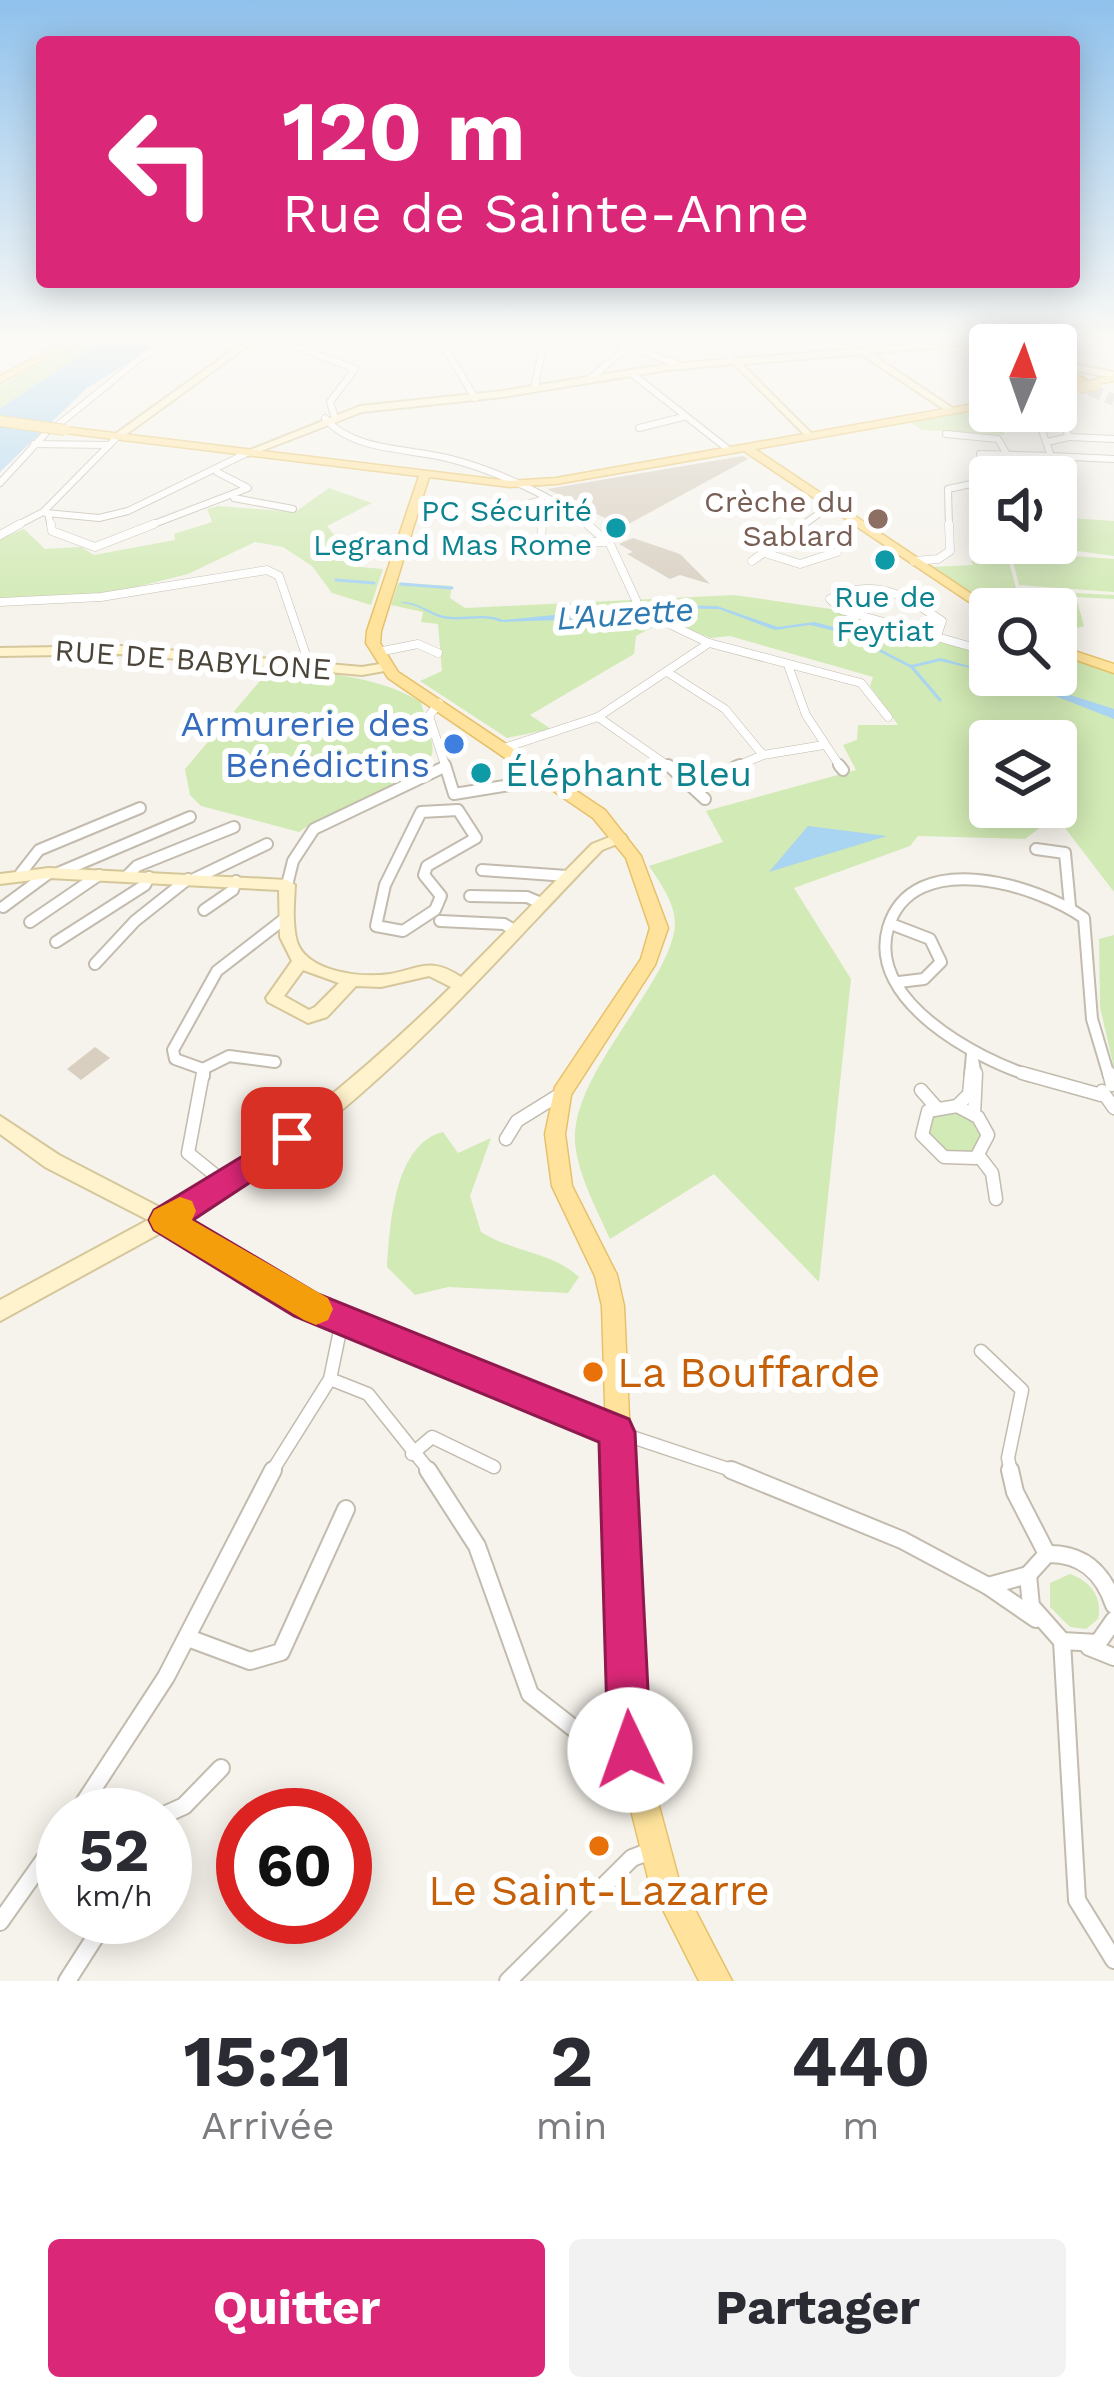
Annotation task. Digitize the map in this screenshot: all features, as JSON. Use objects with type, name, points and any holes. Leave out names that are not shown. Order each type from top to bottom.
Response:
[{"type":"main road","points":[[78,431],[113,441],[510,484],[826,431]]},
{"type":"main road","points":[[745,447],[969,598]]},
{"type":"main road","points":[[424,477],[374,631],[382,659],[599,814],[633,856],[659,928],[649,960],[562,1094],[555,1134],[562,1186],[606,1275],[613,1306],[630,1750],[653,1850],[673,1905],[716,1981]]},
{"type":"main road","points":[[1077,656],[1114,668]]},
{"type":"street","points":[[0,535],[46,513],[126,431]]},
{"type":"street","points":[[46,513],[106,517],[152,504],[297,431]]},
{"type":"street","points":[[340,431],[344,438],[452,459],[587,520],[604,542]]},
{"type":"street","points":[[703,431],[729,450]]},
{"type":"street","points":[[804,431],[808,435]]},
{"type":"street","points":[[914,561],[938,559],[950,551],[949,487],[985,481],[980,454],[1052,456],[1043,432]]},
{"type":"street","points":[[1068,432],[1070,437]]},
{"type":"street","points":[[0,483],[45,434]]},
{"type":"street","points":[[946,434],[998,439],[1006,453]]},
{"type":"street","points":[[1047,442],[1070,437],[1114,439]]},
{"type":"street","points":[[34,444],[113,441]]},
{"type":"street","points":[[1077,457],[1114,459]]},
{"type":"street","points":[[46,513],[52,531],[90,548],[244,494],[246,485],[218,472]]},
{"type":"street","points":[[234,498],[293,509]]},
{"type":"street","points":[[503,511],[541,500]]},
{"type":"street","points":[[752,561],[830,506]]},
{"type":"street","points":[[186,514],[194,531]]},
{"type":"street","points":[[542,526],[541,540],[547,542],[610,544],[636,600]]},
{"type":"street","points":[[762,552],[800,564],[837,552]]},
{"type":"street","points":[[0,602],[85,602],[182,578],[274,572],[306,655],[303,665]]},
{"type":"street","points":[[937,636],[945,626],[942,621],[888,586],[865,586],[830,599],[836,609],[969,646]]},
{"type":"street","points":[[667,623],[709,643],[861,683],[888,717]]},
{"type":"street","points":[[690,634],[696,654]]},
{"type":"street","points":[[509,752],[598,717],[709,643]]},
{"type":"street","points":[[382,659],[418,644],[438,653]]},
{"type":"street","name":"RUE DE BABYLONE","points":[[0,652],[121,650],[362,670],[382,659]]},
{"type":"street","points":[[788,665],[792,688],[843,770]]},
{"type":"street","points":[[668,672],[725,709],[764,755]]},
{"type":"street","points":[[439,703],[429,716],[458,810],[476,838],[470,847],[427,866],[424,875],[441,896],[435,910],[403,931],[376,926],[385,885],[421,812],[458,810]]},
{"type":"street","points":[[598,717],[652,750],[705,800]]},
{"type":"street","points":[[736,767],[764,755],[824,745]]},
{"type":"street","points":[[444,766],[426,772],[409,787],[326,818],[308,832],[286,885],[288,916],[291,949],[301,960],[351,980],[384,981],[428,967],[442,970],[460,984]]},
{"type":"street","points":[[454,794],[548,779]]},
{"type":"street","points":[[21,873],[39,850],[140,808]]},
{"type":"street","points":[[3,907],[65,866],[190,817]]},
{"type":"street","points":[[127,876],[137,866],[234,827]]},
{"type":"street","points":[[0,1311],[225,1184],[354,1088],[597,847],[620,838]]},
{"type":"street","points":[[95,964],[135,921],[191,879],[267,844]]},
{"type":"street","points":[[1036,849],[1065,853],[1070,906]]},
{"type":"street","points":[[482,870],[553,871],[567,876]]},
{"type":"street","points":[[0,879],[53,873],[286,885]]},
{"type":"street","points":[[30,922],[98,875]]},
{"type":"street","points":[[56,942],[145,886],[149,877]]},
{"type":"street","points":[[1101,1095],[1113,1085],[1092,1019],[1090,939],[1084,918],[1034,885],[992,879],[953,883],[919,894],[897,910],[889,953],[899,982],[930,1025],[972,1054],[1101,1095],[1114,1108]]},
{"type":"street","points":[[204,910],[232,890],[236,881]]},
{"type":"street","points":[[470,896],[527,897],[541,903]]},
{"type":"street","points":[[202,1069],[175,1059],[173,1050],[213,978],[265,928],[288,916]]},
{"type":"street","points":[[440,921],[504,924],[514,930]]},
{"type":"street","points":[[891,924],[924,933],[938,946],[941,962],[924,979],[899,982]]},
{"type":"street","points":[[301,960],[274,998],[308,1017],[321,1012],[351,980]]},
{"type":"street","points":[[202,1069],[220,1055],[234,1053],[275,1062]]},
{"type":"street","points":[[957,1106],[969,1094],[972,1054]]},
{"type":"street","points":[[972,1054],[979,1090],[974,1115]]},
{"type":"street","points":[[202,1069],[205,1087],[188,1153],[225,1184]]},
{"type":"street","points":[[922,1090],[936,1107]]},
{"type":"street","points":[[506,1139],[517,1121],[562,1094]]},
{"type":"street","points":[[957,1106],[974,1115],[988,1135],[979,1156],[955,1160],[926,1144],[920,1126],[936,1107],[957,1106]]},
{"type":"street","points":[[0,1124],[52,1160],[342,1321],[648,1447],[758,1479],[902,1540],[988,1586],[1062,1641],[1114,1657]]},
{"type":"street","points":[[979,1156],[992,1173],[996,1199]]},
{"type":"street","points":[[94,1788],[188,1638],[275,1466],[330,1379],[342,1321]]},
{"type":"street","points":[[981,1351],[1022,1390],[1008,1458],[1016,1492],[1047,1555]]},
{"type":"street","points":[[330,1379],[368,1394],[436,1480],[476,1546],[530,1694],[576,1730],[630,1750]]},
{"type":"street","points":[[412,1454],[432,1437],[494,1466]]},
{"type":"street","points":[[188,1638],[250,1661],[281,1652],[346,1509]]},
{"type":"street","points":[[988,1586],[1028,1575],[1047,1555],[1075,1556],[1107,1571],[1114,1605]]},
{"type":"street","points":[[1028,1575],[1030,1606],[1039,1621]]},
{"type":"street","points":[[1086,1646],[1108,1636],[1114,1623]]},
{"type":"street","points":[[1062,1641],[1077,1900],[1114,1960]]},
{"type":"street","points":[[192,1798],[221,1768]]},
{"type":"street","points":[[508,1981],[632,1858],[653,1850]]},
{"type":"street","points":[[0,1922],[36,1871]]},
{"type":"street","points":[[67,1981],[91,1944]]},
{"type":"green space","points":[[329,488],[372,503],[327,526],[360,567],[383,569],[371,605],[332,593],[312,566],[283,547],[255,542],[188,574],[92,598],[0,601],[0,539],[24,529],[45,549],[81,547],[94,555],[175,540],[174,534],[212,522],[207,509],[218,506],[295,512]]},
{"type":"green space","points":[[1077,518],[1114,521],[1114,556],[1077,551]]},
{"type":"green space","points":[[1077,556],[1114,559],[1114,592],[1019,585],[1014,564],[1077,564]]},
{"type":"green space","points":[[1010,564],[1016,588],[969,588],[969,592],[931,567]]},
{"type":"green space","points":[[398,583],[452,586],[450,598],[465,608],[734,595],[831,609],[969,650],[969,696],[1077,696],[1077,661],[1114,673],[1114,892],[1065,828],[1077,828],[1077,807],[1081,807],[1077,807],[1077,720],[969,720],[969,828],[1040,828],[1025,839],[918,836],[910,846],[794,888],[851,979],[819,1282],[714,1174],[610,1239],[580,1168],[576,1124],[596,1073],[670,946],[673,910],[649,866],[723,842],[706,811],[856,770],[843,745],[857,740],[858,725],[898,725],[870,686],[873,677],[730,636],[711,638],[666,620],[636,636],[634,654],[530,715],[551,729],[507,738],[420,681],[442,671],[438,624],[421,622],[423,612],[391,605]]},
{"type":"green space","points":[[1077,593],[1114,595],[1114,599],[1077,597]]},
{"type":"green space","points":[[1077,601],[1084,626],[1077,628]]},
{"type":"green space","points":[[271,668],[367,681],[421,702],[431,757],[391,787],[299,832],[201,806],[190,795],[185,769]]},
{"type":"green space","points":[[1114,935],[1114,1068],[1100,1007],[1099,939]]},
{"type":"green space","points":[[955,1111],[981,1131],[976,1150],[961,1155],[943,1150],[928,1131],[932,1117]]},
{"type":"green space","points":[[443,1132],[458,1153],[491,1138],[470,1196],[481,1232],[568,1269],[579,1277],[568,1293],[448,1287],[415,1295],[387,1267],[393,1209],[405,1169],[414,1152]]},
{"type":"green space","points":[[1070,1574],[1084,1581],[1097,1597],[1098,1619],[1086,1629],[1070,1627],[1050,1607],[1050,1583]]},
{"type":"water","points":[[0,431],[42,431],[0,472]]},
{"type":"water","name":"L'Auzette","points":[[401,602],[412,603],[448,617],[503,620],[659,605],[717,606],[778,627],[814,622],[841,629],[911,665],[941,658],[969,668],[940,661],[911,668],[843,633],[810,625],[775,630],[719,609],[660,608],[587,619],[501,622],[447,619]]},
{"type":"water","points":[[1055,696],[1073,696],[1114,709],[1114,719]]},
{"type":"water","points":[[808,826],[887,836],[769,872]]},
{"type":"building","points":[[743,456],[748,459],[623,527],[547,489]]},
{"type":"building","points":[[633,538],[680,554],[710,584],[680,575],[670,579],[627,554],[633,552],[619,544]]},
{"type":"building","points":[[95,1047],[110,1058],[81,1080],[67,1069]]},
{"type":"waterway","points":[[336,580],[374,583]]},
{"type":"waterway","points":[[401,584],[452,588]]},
{"type":"waterway","points":[[911,666],[940,700]]},
{"type":"slow traffic","points":[[180,1211],[165,1220],[316,1309]]},
{"type":"place","name":"Crèche du Sablard","points":[[878,519]]},
{"type":"place","name":"PC Sécurité Legrand Mas Rome","points":[[616,528]]},
{"type":"place","name":"Rue de Feytiat","points":[[885,560]]},
{"type":"place","name":"Armurerie des Bénédictins","points":[[454,744]]},
{"type":"place","name":"Éléphant Bleu","points":[[481,773]]},
{"type":"place","name":"La Bouffarde","points":[[593,1372]]},
{"type":"place","name":"Le Saint-Lazarre","points":[[599,1846]]},
{"type":"route","points":[[292,1138],[165,1220],[306,1305],[616,1432],[630,1750]]}]
